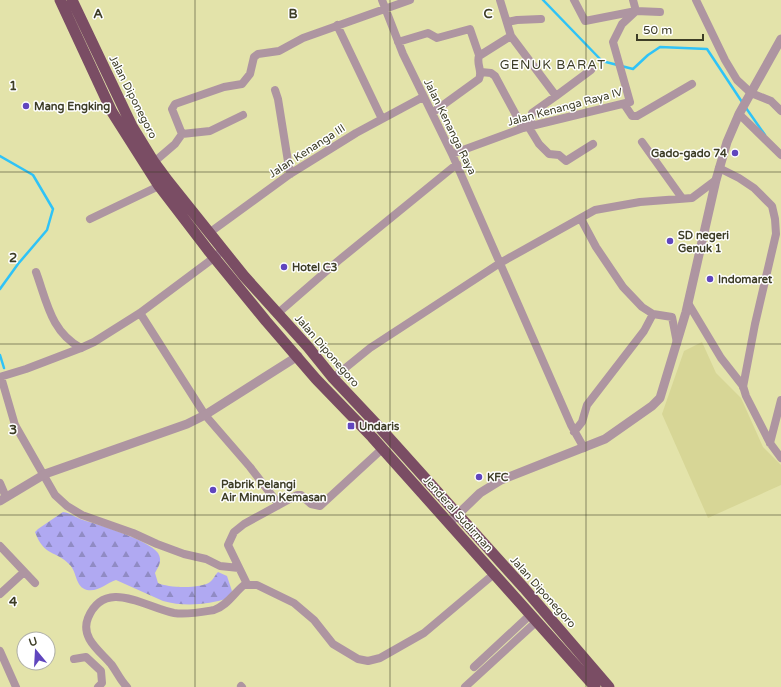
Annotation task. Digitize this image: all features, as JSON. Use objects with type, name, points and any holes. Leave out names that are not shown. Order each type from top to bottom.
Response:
[{"type":"highway","name":"Jalan Diponegoro","points":[[60,0],[112,112],[159,186],[219,253],[308,347],[333,378],[524,588],[609,687]]},
{"type":"highway","name":"Jalan Diponegoro","points":[[72,0],[132,126],[154,162],[209,233],[219,253],[266,321],[298,356],[316,379]]},
{"type":"highway","name":"Jenderal Sudirman","points":[[316,379],[372,437],[595,687]]},
{"type":"highway","points":[[372,437],[381,429]]},
{"type":"street","name":"Jalan Kenanga Raya","points":[[382,0],[398,42],[423,97],[452,154],[574,432],[584,448]]},
{"type":"street","points":[[182,134],[172,109],[175,104],[224,87],[242,84],[250,74],[254,58],[258,54],[279,51],[303,38],[410,0]]},
{"type":"street","points":[[500,0],[511,36],[556,96]]},
{"type":"street","points":[[574,0],[584,21],[636,11],[660,12]]},
{"type":"street","points":[[633,0],[636,11]]},
{"type":"street","points":[[696,0],[725,60],[737,80],[750,95],[771,101],[781,111]]},
{"type":"street","name":"Jalan Kenanga Raya IV","points":[[452,154],[527,126],[624,104],[630,101],[613,46],[614,37],[622,24],[636,11]]},
{"type":"street","points":[[507,22],[516,20],[541,19]]},
{"type":"street","points":[[337,25],[382,119]]},
{"type":"street","points":[[398,42],[429,33],[437,38],[469,29],[479,55],[477,59],[481,72],[479,79],[432,113]]},
{"type":"street","points":[[479,55],[511,36]]},
{"type":"street","points":[[449,524],[480,493],[501,480],[525,469],[605,439],[660,398],[687,308],[719,168],[740,113],[781,39]]},
{"type":"street","points":[[527,126],[532,113],[591,70]]},
{"type":"street","points":[[481,72],[491,73],[494,76],[539,144],[549,154],[559,155],[566,161],[593,144]]},
{"type":"street","points":[[624,104],[632,116],[637,116],[692,84]]},
{"type":"street","points":[[274,90],[278,99],[290,174]]},
{"type":"street","name":"Jalan Kenanga III","points":[[209,233],[290,174],[382,119],[423,97]]},
{"type":"street","points":[[740,113],[781,155]]},
{"type":"street","points":[[154,162],[175,144],[182,134],[210,131],[243,115]]},
{"type":"street","points":[[642,142],[682,198]]},
{"type":"street","points":[[277,314],[333,265],[456,164]]},
{"type":"street","points":[[719,168],[746,182],[772,206],[776,219],[776,234],[755,324],[743,387]]},
{"type":"street","points":[[333,378],[370,348],[500,263],[595,210],[610,206],[695,197],[716,180]]},
{"type":"street","points":[[90,219],[159,186]]},
{"type":"street","points":[[581,219],[596,247],[623,287],[642,307],[653,314],[672,317],[677,344]]},
{"type":"street","points":[[776,234],[781,244]]},
{"type":"street","points":[[219,253],[140,313],[81,348],[26,370],[0,377],[15,425],[56,495],[67,506],[82,515],[133,533],[184,554],[206,559],[220,566],[239,568]]},
{"type":"street","points":[[36,272],[57,328],[64,337],[81,348]]},
{"type":"street","points":[[687,308],[743,387],[770,444],[781,458]]},
{"type":"street","points":[[140,313],[205,415],[250,467],[277,502],[277,506]]},
{"type":"street","points":[[574,432],[582,422],[587,406],[639,337],[653,314]]},
{"type":"street","points":[[0,483],[3,500],[45,474],[157,436],[205,415],[298,356]]},
{"type":"street","points":[[770,444],[781,400]]},
{"type":"street","points":[[247,584],[228,545],[234,532],[244,524],[299,495],[311,504],[320,506],[382,449]]},
{"type":"street","points":[[0,546],[34,584]]},
{"type":"street","points":[[0,594],[24,572]]},
{"type":"street","points":[[126,687],[120,680],[113,666],[88,637],[87,623],[94,608],[100,602],[116,597],[125,597],[174,612],[195,612],[215,609],[223,605],[247,584],[258,585],[294,603],[314,620],[333,644],[358,659],[368,661],[380,658],[424,633],[494,574]]},
{"type":"street","points":[[474,667],[533,618]]},
{"type":"street","points":[[466,686],[533,618]]},
{"type":"street","points":[[0,651],[16,687]]},
{"type":"street","points":[[74,659],[86,657],[101,671],[102,683],[98,687]]},
{"type":"shaded area","points":[[702,342],[716,373],[741,398],[763,447],[781,465],[781,485],[708,518],[662,414],[684,351]]},
{"type":"green space","points":[[63,512],[135,538],[153,548],[158,553],[160,559],[160,564],[155,573],[158,583],[176,587],[199,586],[210,582],[218,572],[227,576],[232,591],[229,598],[213,602],[188,605],[171,603],[163,601],[116,580],[95,590],[87,590],[83,588],[78,583],[74,571],[70,565],[65,560],[42,546],[35,532]]},
{"type":"waterway","points":[[543,0],[602,61],[633,69],[648,55],[660,47],[707,49],[742,102]]},
{"type":"waterway","points":[[746,108],[765,135]]},
{"type":"waterway","points":[[0,156],[33,175],[53,209],[47,230],[18,264],[0,289]]},
{"type":"waterway","points":[[0,355],[4,368]]},
{"type":"place","name":"Mang Engking","points":[[26,106]]},
{"type":"place","name":"Gado-gado 74","points":[[735,153]]},
{"type":"place","name":"SD negeri Genuk 1","points":[[670,241]]},
{"type":"place","name":"Hotel C3","points":[[284,267]]},
{"type":"place","name":"Indomaret","points":[[710,279]]},
{"type":"place","name":"Undaris","points":[[351,426]]},
{"type":"place","name":"KFC","points":[[479,477]]},
{"type":"place","name":"Pabrik Pelangi Air Minum Kemasan","points":[[213,490]]},
{"type":"district","name":"GENUK BARAT","points":[[553,65]]}]
